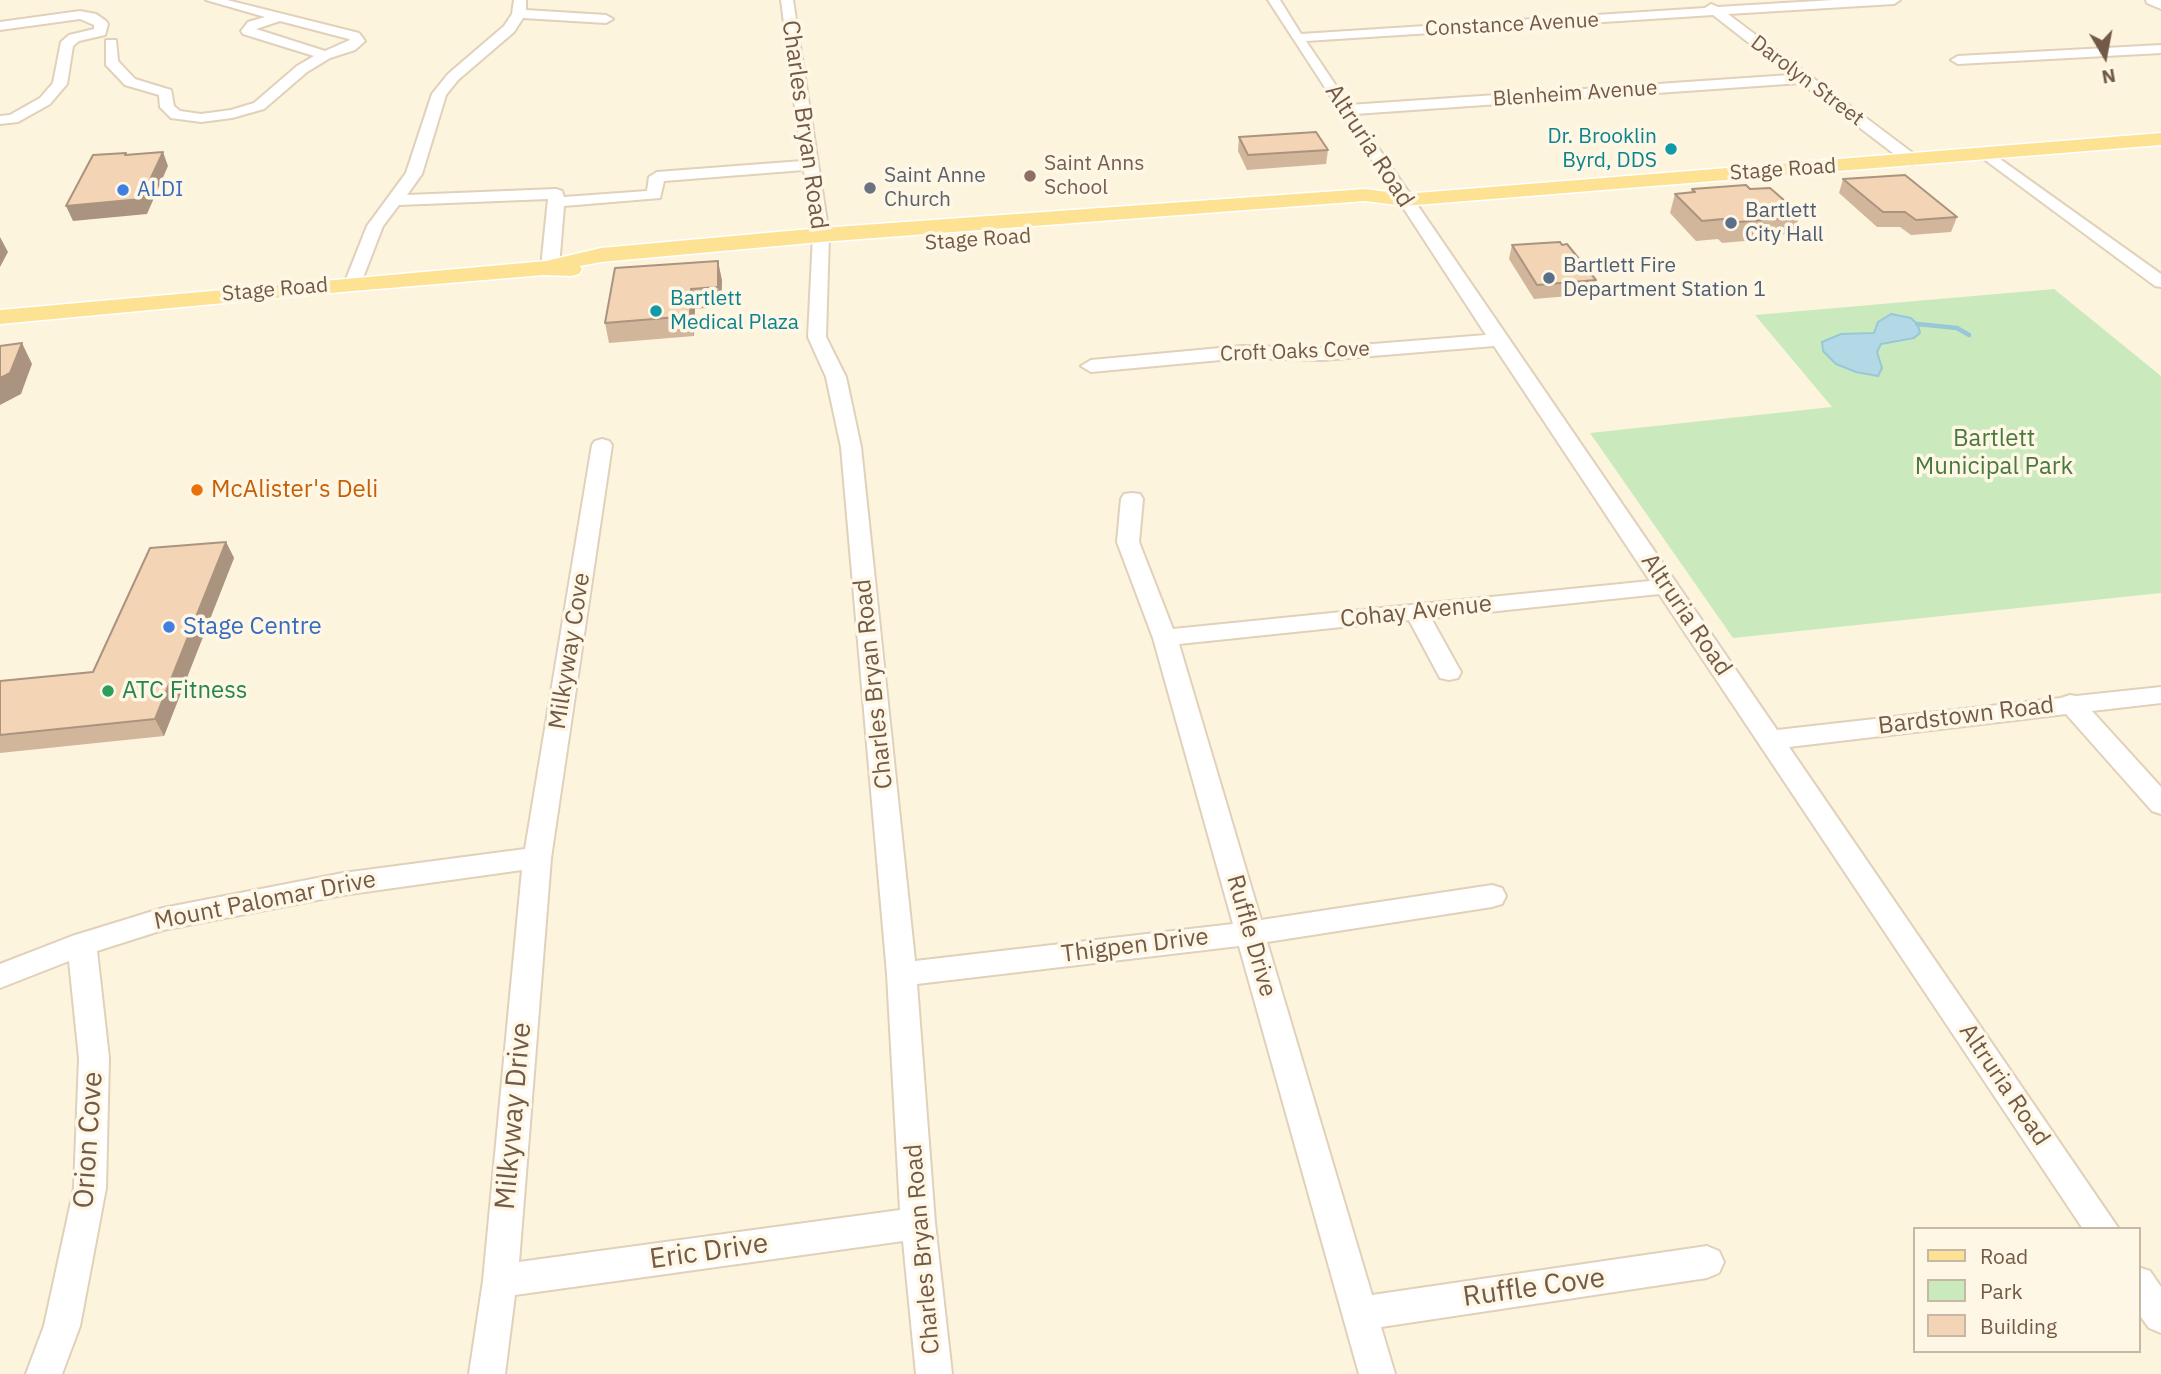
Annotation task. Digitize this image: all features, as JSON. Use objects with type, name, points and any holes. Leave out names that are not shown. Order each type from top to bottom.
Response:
[{"type":"main road","name":"Stage Road","points":[[0,317],[550,267],[606,271],[820,243],[1105,222],[1365,195],[1404,200],[2161,139]]},
{"type":"street","points":[[0,26],[80,15],[91,17],[101,24],[107,37],[111,62],[130,82],[166,93],[167,107],[176,115],[201,118],[232,114],[259,106],[302,69],[325,55],[350,47],[358,41],[354,36],[212,0]]},
{"type":"street","name":"Charles Bryan Road","points":[[788,0],[820,243],[817,337],[836,377],[851,447],[902,974],[918,1223],[934,1374]]},
{"type":"street","name":"Altruria Road","points":[[1274,0],[1404,200],[2101,1227]]},
{"type":"street","name":"Darolyn Street","points":[[1703,0],[1716,13],[1912,160]]},
{"type":"street","name":"Constance Avenue","points":[[1297,38],[1894,0]]},
{"type":"street","points":[[2152,0],[2161,5]]},
{"type":"street","points":[[353,284],[372,234],[408,184],[419,163],[443,89],[509,29],[520,7],[607,19]]},
{"type":"street","points":[[280,17],[253,25],[248,32],[325,55]]},
{"type":"street","points":[[0,120],[13,119],[45,101],[60,84],[66,45],[74,38],[107,37]]},
{"type":"street","points":[[1958,60],[2161,49]]},
{"type":"street","name":"Blenheim Avenue","points":[[1346,110],[1804,78]]},
{"type":"street","points":[[1986,154],[2161,282]]},
{"type":"street","points":[[556,202],[654,195],[657,177],[810,165]]},
{"type":"street","points":[[395,200],[556,194],[550,267]]},
{"type":"street","name":"Croft Oaks Cove","points":[[1091,366],[1242,352],[1322,354],[1500,340]]},
{"type":"street","name":"Milkyway Cove","points":[[537,858],[602,445]]},
{"type":"street","name":"Ruffle Drive","points":[[1132,499],[1128,542],[1165,638],[1377,1374]]},
{"type":"street","name":"Cohay Avenue","points":[[1165,638],[1666,586]]},
{"type":"street","points":[[1416,612],[1449,672]]},
{"type":"street","name":"Bardstown Road","points":[[1770,740],[2070,703],[2161,695]]},
{"type":"street","points":[[2070,703],[2161,804]]},
{"type":"street","name":"Mount Palomar Drive","points":[[0,976],[82,944],[163,919],[343,884],[537,858]]},
{"type":"street","name":"Milkyway Drive","points":[[487,1374],[500,1281],[537,858]]},
{"type":"street","name":"Thigpen Drive","points":[[902,974],[1250,933],[1492,896]]},
{"type":"street","name":"Orion Cove","points":[[44,1374],[62,1326],[90,1188],[94,1058],[82,944]]},
{"type":"street","name":"Eric Drive","points":[[500,1281],[918,1223]]},
{"type":"street","name":"Ruffle Cove","points":[[1361,1313],[1707,1262]]},
{"type":"street","points":[[2140,1286],[2161,1316]]},
{"type":"green space","name":"Bartlett Municipal Park","points":[[2054,289],[2161,376],[2161,593],[1733,638],[1590,433],[1832,407],[1755,315]]},
{"type":"water","points":[[1891,314],[1911,318],[1918,325],[1920,333],[1914,338],[1881,344],[1877,352],[1882,368],[1878,376],[1856,372],[1836,364],[1823,351],[1822,342],[1841,334],[1874,333],[1878,322]]},
{"type":"building","points":[[1316,132],[1328,150],[1248,155],[1239,137]]},
{"type":"building","points":[[163,152],[141,199],[66,206],[93,155]]},
{"type":"building","points":[[1905,175],[1957,217],[1916,220],[1905,212],[1883,212],[1843,179]]},
{"type":"building","points":[[1746,185],[1750,189],[1770,188],[1800,214],[1728,223],[1723,219],[1702,221],[1675,194],[1695,192],[1692,189]]},
{"type":"building","points":[[1560,242],[1562,245],[1567,244],[1596,280],[1537,285],[1512,245]]},
{"type":"building","points":[[718,261],[718,287],[691,289],[690,316],[605,323],[615,268]]},
{"type":"building","points":[[22,343],[10,373],[0,378],[0,346]]},
{"type":"building","name":"Stage Centre","points":[[226,542],[155,719],[0,735],[0,681],[93,672],[150,548]]},
{"type":"waterway","points":[[1917,324],[1957,328],[1969,335]]},
{"type":"place","name":"Dr. Brooklin Byrd, DDS","points":[[1671,149]]},
{"type":"place","name":"Saint Anns School","points":[[1030,176]]},
{"type":"place","name":"Saint Anne Church","points":[[870,188]]},
{"type":"place","name":"ALDI","points":[[123,190]]},
{"type":"place","name":"Bartlett City Hall","points":[[1731,223]]},
{"type":"place","name":"Bartlett Fire Department Station 1","points":[[1549,278]]},
{"type":"place","name":"Bartlett Medical Plaza","points":[[656,311]]},
{"type":"place","name":"McAlister's Deli","points":[[197,490]]},
{"type":"place","name":"Stage Centre","points":[[169,627]]},
{"type":"place","name":"ATC Fitness","points":[[108,691]]}]
